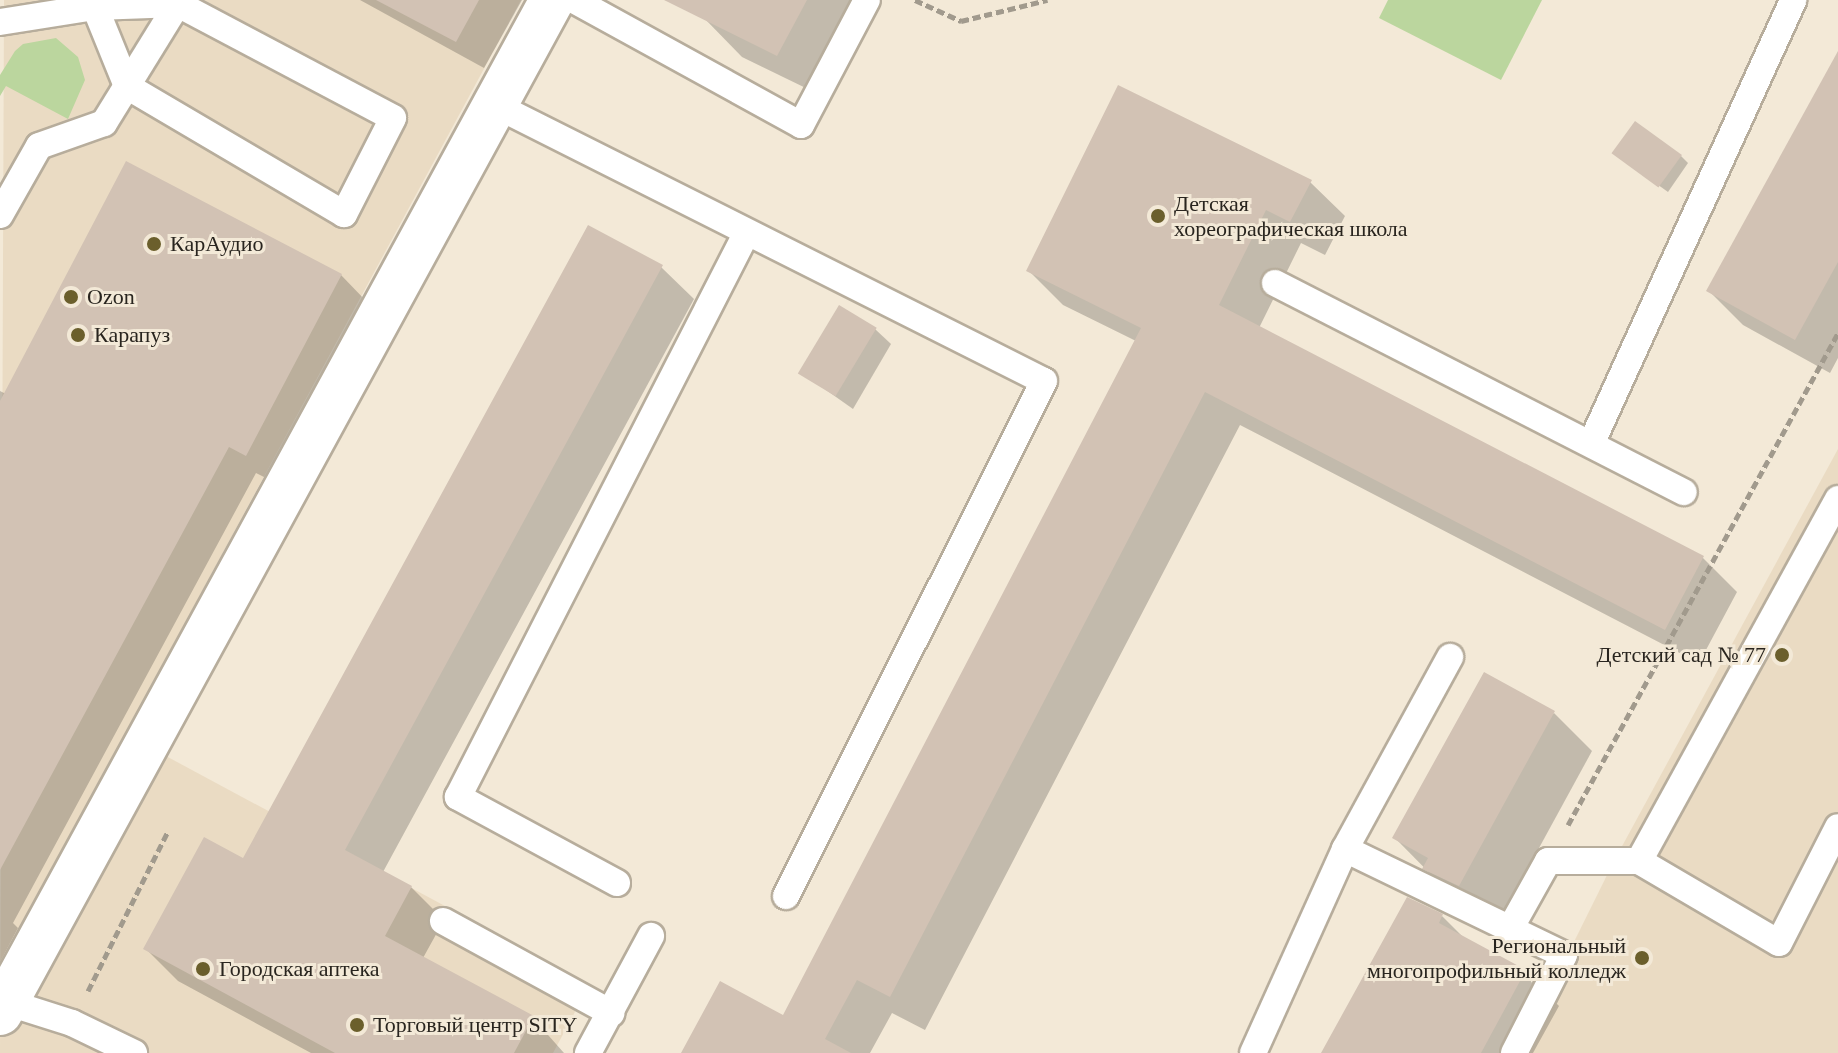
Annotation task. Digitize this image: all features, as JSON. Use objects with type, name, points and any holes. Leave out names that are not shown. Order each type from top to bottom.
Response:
[{"type":"street","points":[[3,1007],[552,0]]},
{"type":"lane","points":[[574,0],[801,125],[867,0]]},
{"type":"lane","points":[[1591,444],[1793,0]]},
{"type":"lane","points":[[0,22],[95,7],[179,2],[393,118],[344,214],[127,86],[95,7]]},
{"type":"lane","points":[[0,215],[39,146],[104,123],[179,2]]},
{"type":"lane","points":[[495,105],[746,234],[1044,381],[786,896]]},
{"type":"lane","points":[[617,883],[458,797],[746,234]]},
{"type":"lane","points":[[1275,283],[1684,492]]},
{"type":"lane","points":[[1639,861],[1838,499]]},
{"type":"lane","points":[[1253,1053],[1345,849],[1450,657]]},
{"type":"lane","points":[[1510,929],[1548,861],[1639,861],[1779,943],[1838,827]]},
{"type":"lane","points":[[1345,849],[1564,955],[1514,1053]]},
{"type":"lane","points":[[443,921],[611,1013]]},
{"type":"lane","points":[[588,1053],[651,936]]},
{"type":"lane","points":[[3,1007],[72,1023],[134,1053]]},
{"type":"path","points":[[915,0],[961,21],[1047,0]]},
{"type":"path","points":[[1548,861],[1838,333]]},
{"type":"path","points":[[72,1023],[168,831]]},
{"type":"shaded area","points":[[4,0],[521,0],[125,734],[590,984],[553,1053],[0,1053]]},
{"type":"shaded area","name":"Детский сад № 77","points":[[1838,449],[1838,1053],[1519,1053],[1614,861]]},
{"type":"green space","points":[[1388,0],[1542,0],[1501,80],[1379,18]]},
{"type":"green space","points":[[56,38],[78,57],[85,80],[68,119],[6,86],[0,96],[0,75],[15,51],[23,44]]},
{"type":"building","points":[[376,0],[479,0],[456,42]]},
{"type":"building","points":[[664,0],[807,0],[777,56]]},
{"type":"building","points":[[1838,51],[1838,262],[1795,340],[1706,291]]},
{"type":"building","points":[[1118,85],[1312,180],[1290,222],[1266,210],[1219,305],[1704,556],[1665,630],[1205,392],[890,997],[857,980],[825,1039],[851,1053],[681,1053],[720,981],[783,1015],[1141,328],[1026,271]]},
{"type":"building","points":[[1635,121],[1682,155],[1658,187],[1611,153]]},
{"type":"building","points":[[126,161],[342,274],[246,456],[229,447],[0,870],[0,401]]},
{"type":"building","points":[[588,225],[663,265],[345,850],[412,886],[385,936],[534,1016],[514,1053],[335,1053],[143,949],[204,837],[243,858]]},
{"type":"building","points":[[839,305],[877,328],[836,396],[798,374]]},
{"type":"building","points":[[1484,672],[1555,711],[1459,886],[1422,869],[1428,858],[1392,838]]},
{"type":"building","points":[[1407,897],[1443,914],[1439,923],[1526,970],[1481,1053],[1321,1053]]},
{"type":"place","name":"Детская хореографическая школа","points":[[1158,216]]},
{"type":"place","name":"КарАудио","points":[[154,244]]},
{"type":"place","name":"Ozon","points":[[71,297]]},
{"type":"place","name":"Карапуз","points":[[78,335]]},
{"type":"place","name":"Детский сад № 77","points":[[1782,655]]},
{"type":"place","name":"Региональный многопрофильный колледж","points":[[1642,958]]},
{"type":"place","name":"Городская аптека","points":[[203,969]]},
{"type":"place","name":"Торговый центр SITY","points":[[357,1025]]}]
